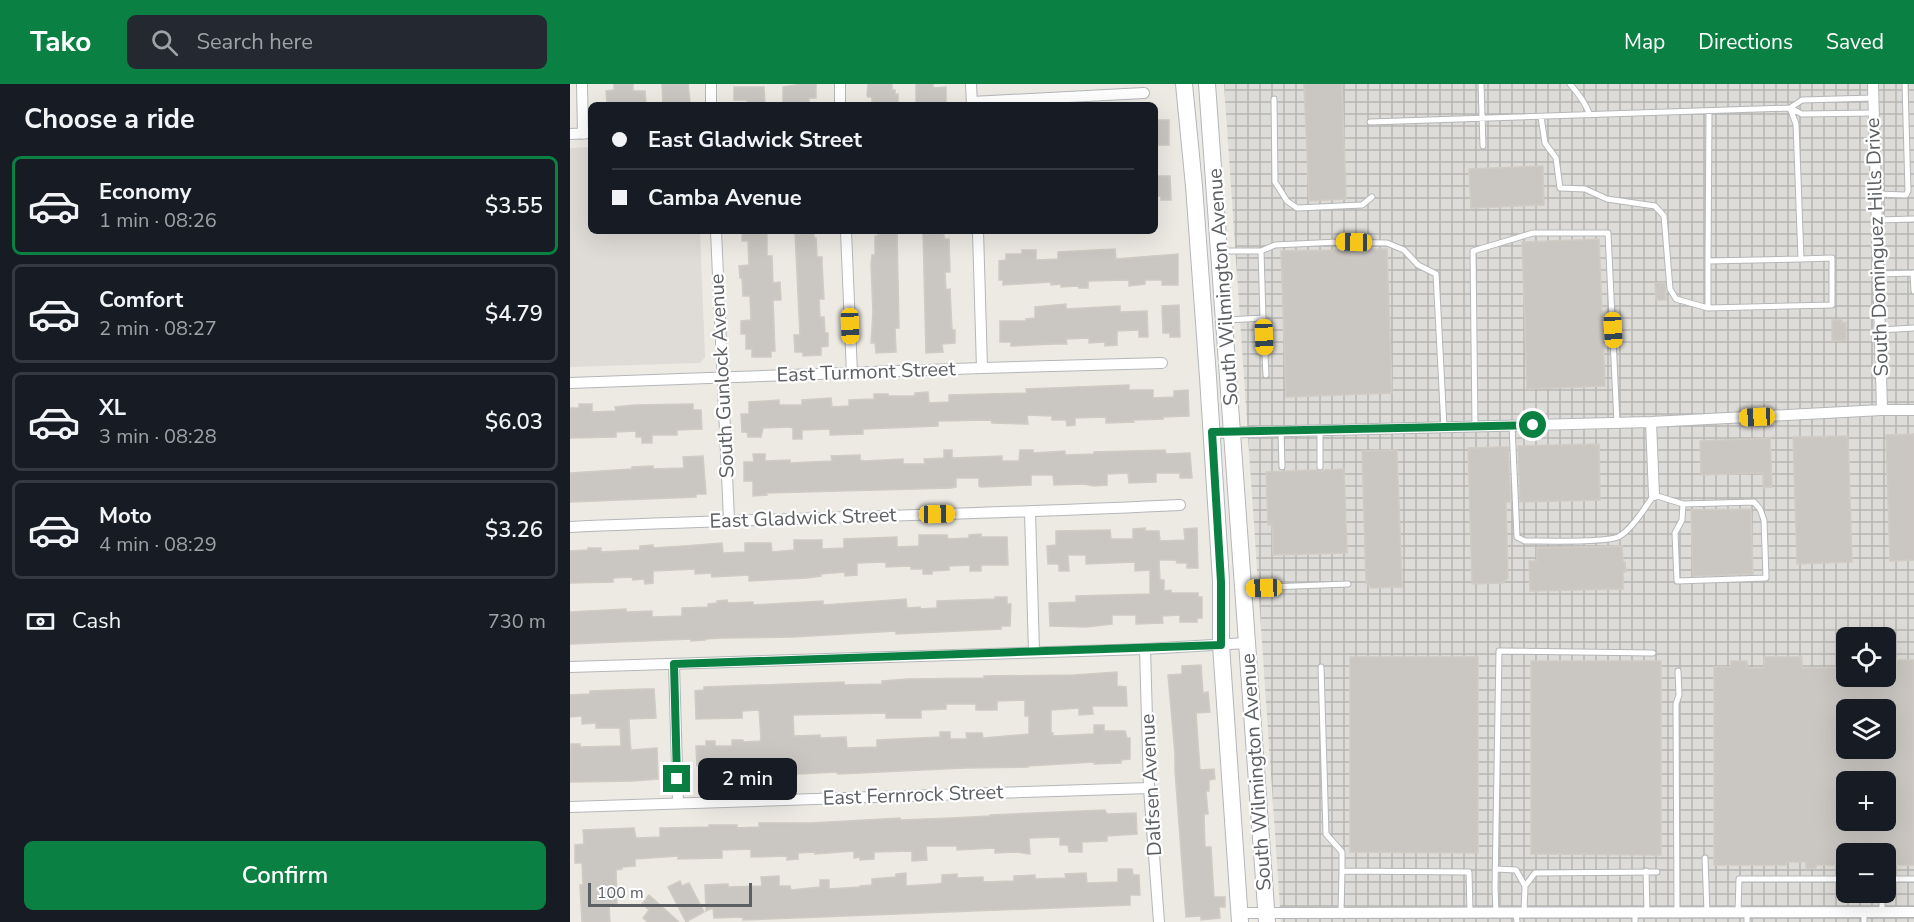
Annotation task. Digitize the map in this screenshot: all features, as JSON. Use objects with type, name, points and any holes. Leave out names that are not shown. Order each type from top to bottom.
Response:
[{"type":"main road","name":"South Wilmington Avenue","points":[[1184,84],[1212,432],[1221,582],[1221,645],[1240,917]]},
{"type":"main road","name":"South Wilmington Avenue","points":[[1207,84],[1226,321],[1267,917]]},
{"type":"street","points":[[570,134],[587,134],[582,84]]},
{"type":"street","points":[[711,84],[711,102]]},
{"type":"street","points":[[840,84],[840,102]]},
{"type":"street","points":[[971,84],[972,102]]},
{"type":"street","name":"South Dominguez Hills Drive","points":[[1872,84],[1882,411]]},
{"type":"street","points":[[1003,102],[1144,93]]},
{"type":"street","name":"South Gunlock Avenue","points":[[716,234],[729,520]]},
{"type":"street","points":[[846,234],[852,374]]},
{"type":"street","points":[[978,234],[982,368]]},
{"type":"street","name":"East Turmont Street","points":[[570,383],[1162,363]]},
{"type":"street","points":[[1212,432],[1651,422],[1914,411]]},
{"type":"street","points":[[1651,422],[1654,495]]},
{"type":"street","name":"East Gladwick Street","points":[[570,527],[1180,505]]},
{"type":"street","points":[[1030,512],[1034,652]]},
{"type":"street","points":[[570,667],[1145,649],[1247,642]]},
{"type":"street","name":"Dalfsen Avenue","points":[[1145,649],[1149,788],[1160,922]]},
{"type":"street","points":[[674,664],[678,802]]},
{"type":"street","name":"East Fernrock Street","points":[[570,807],[1149,788]]},
{"type":"street","points":[[1240,917],[1341,912],[1496,912],[1548,917],[1661,917],[1677,912],[1707,912],[1744,916],[1864,917],[1882,912],[1914,912]]},
{"type":"lane","points":[[1480,84],[1483,146]]},
{"type":"lane","points":[[1570,84],[1587,105],[1590,115]]},
{"type":"lane","points":[[1876,194],[1906,195],[1908,191],[1905,84]]},
{"type":"lane","points":[[1790,108],[1802,100],[1873,98]]},
{"type":"lane","points":[[1274,99],[1275,182],[1287,201],[1297,208],[1362,205],[1372,197]]},
{"type":"lane","points":[[1370,122],[1790,108],[1802,114],[1873,112]]},
{"type":"lane","points":[[1790,108],[1796,124],[1801,259]]},
{"type":"lane","points":[[1708,308],[1709,111]]},
{"type":"lane","points":[[1541,117],[1545,144],[1556,158],[1560,188],[1585,189],[1607,199],[1655,206],[1664,216],[1670,289],[1676,299],[1708,308],[1832,305],[1832,258],[1708,261]]},
{"type":"lane","points":[[1876,220],[1914,219]]},
{"type":"lane","points":[[1475,426],[1473,251],[1533,233],[1608,232],[1617,423]]},
{"type":"lane","points":[[1220,252],[1245,250],[1261,252],[1275,245],[1338,242],[1387,243],[1404,250],[1418,265],[1436,274],[1444,427]]},
{"type":"lane","points":[[1261,252],[1266,375]]},
{"type":"lane","points":[[1878,274],[1914,273],[1914,291]]},
{"type":"lane","points":[[1226,321],[1263,318]]},
{"type":"lane","points":[[1880,330],[1914,328]]},
{"type":"lane","points":[[1512,426],[1517,537],[1525,541],[1598,540],[1618,537],[1628,530],[1654,495],[1683,504],[1754,502],[1761,509],[1764,520],[1766,578],[1677,582],[1675,533],[1682,520],[1683,504]]},
{"type":"lane","points":[[1320,430],[1320,467]]},
{"type":"lane","points":[[1281,431],[1282,467]]},
{"type":"lane","points":[[1243,588],[1348,584]]},
{"type":"lane","points":[[1496,912],[1498,651],[1653,653]]},
{"type":"lane","points":[[1321,667],[1326,834],[1342,852],[1341,912]]},
{"type":"lane","points":[[1677,912],[1676,704],[1679,695],[1678,671]]},
{"type":"lane","points":[[1705,858],[1707,912]]},
{"type":"lane","points":[[1495,868],[1516,870],[1525,886]]},
{"type":"lane","points":[[1342,871],[1469,872],[1470,912]]},
{"type":"lane","points":[[1639,916],[1646,872]]},
{"type":"lane","points":[[1519,916],[1525,886],[1535,873],[1657,872]]},
{"type":"lane","points":[[1744,916],[1739,879],[1836,879]]},
{"type":"lane","points":[[1896,879],[1914,879]]},
{"type":"lane","points":[[1882,903],[1882,912]]},
{"type":"shaded area","points":[[1224,84],[1914,84],[1914,922],[1281,922]]},
{"type":"shaded area","points":[[588,147],[588,234],[700,234],[705,357],[700,363],[570,367],[570,148]]},
{"type":"building","points":[[614,84],[633,84],[633,91],[645,91],[646,102],[607,102],[606,91],[614,90]]},
{"type":"building","points":[[662,84],[688,84],[690,102],[663,102]]},
{"type":"building","points":[[816,84],[816,98],[809,98],[809,102],[783,102],[783,87]]},
{"type":"building","points":[[868,84],[892,84],[895,95],[898,94],[898,102],[872,102],[872,97],[867,95]]},
{"type":"building","points":[[916,84],[933,84],[933,88],[946,87],[946,102],[916,102]]},
{"type":"building","points":[[1304,84],[1342,84],[1346,199],[1309,201]]},
{"type":"building","points":[[734,87],[764,87],[765,102],[734,100]]},
{"type":"building","points":[[1158,120],[1169,120],[1169,145],[1158,145]]},
{"type":"building","points":[[1543,166],[1544,205],[1471,208],[1469,169]]},
{"type":"building","points":[[1158,176],[1170,176],[1171,200],[1161,200],[1161,196],[1158,196]]},
{"type":"building","points":[[742,234],[767,234],[767,256],[772,256],[773,283],[780,282],[781,300],[773,300],[775,351],[771,351],[771,357],[752,357],[752,349],[746,349],[746,334],[741,334],[741,321],[751,320],[750,296],[743,296],[742,278],[740,278],[739,266],[749,265],[748,241],[742,241]]},
{"type":"building","points":[[795,234],[814,234],[817,257],[822,257],[824,299],[819,299],[820,317],[824,317],[828,346],[821,347],[821,355],[803,356],[803,352],[795,352],[794,335],[800,335]]},
{"type":"building","points":[[878,234],[897,234],[899,328],[895,328],[896,352],[876,353],[875,343],[871,343],[873,312],[871,264],[872,255],[875,255],[875,236]]},
{"type":"building","points":[[923,234],[944,234],[944,239],[949,239],[950,272],[945,272],[946,290],[950,289],[955,343],[942,344],[943,352],[926,353]]},
{"type":"building","points":[[1599,239],[1605,386],[1527,389],[1522,242]]},
{"type":"building","points":[[1115,249],[1116,259],[1178,254],[1178,285],[1162,285],[1162,280],[1145,280],[1145,284],[1129,286],[1129,280],[1088,281],[1088,288],[1079,288],[1078,286],[1061,287],[1061,284],[1051,285],[1051,282],[1003,285],[1003,280],[999,280],[999,261],[1006,260],[1006,254],[1022,254],[1022,250],[1036,250],[1036,260],[1058,259],[1058,252]]},
{"type":"building","points":[[1387,249],[1392,393],[1286,397],[1281,251]]},
{"type":"building","points":[[1655,283],[1665,283],[1666,300],[1656,300]]},
{"type":"building","points":[[1066,304],[1066,309],[1120,306],[1120,312],[1147,311],[1148,337],[1139,337],[1139,330],[1117,331],[1117,345],[1105,346],[1105,342],[1089,343],[1089,338],[1066,339],[1067,344],[1011,346],[1011,342],[1000,342],[1000,321],[1026,321],[1026,319],[1035,318],[1035,307]]},
{"type":"building","points":[[1179,305],[1180,337],[1170,337],[1170,333],[1163,333],[1162,306]]},
{"type":"building","points":[[1832,320],[1846,322],[1846,340],[1832,341]]},
{"type":"building","points":[[1129,385],[1129,390],[1153,390],[1153,398],[1174,397],[1174,391],[1188,390],[1189,416],[1106,423],[1106,417],[1075,418],[1075,425],[1067,426],[1066,420],[1052,420],[1052,416],[1027,415],[1028,424],[992,423],[991,420],[938,421],[938,426],[863,429],[863,434],[830,435],[830,429],[802,430],[802,439],[793,439],[791,427],[763,428],[761,437],[748,437],[747,432],[742,432],[741,414],[749,414],[749,402],[779,400],[779,405],[802,405],[802,400],[831,398],[832,407],[849,406],[849,400],[874,399],[874,394],[915,396],[915,393],[928,392],[929,403],[949,402],[949,395],[1027,393],[1026,389]]},
{"type":"building","points":[[579,404],[592,404],[592,412],[616,411],[615,407],[635,405],[693,404],[693,410],[701,410],[702,429],[677,430],[677,435],[652,435],[652,443],[642,443],[642,437],[636,437],[636,431],[616,432],[616,437],[570,438],[570,408],[579,408]]},
{"type":"building","points":[[1914,434],[1914,560],[1890,561],[1886,435]]},
{"type":"building","points":[[1848,436],[1852,562],[1797,564],[1793,437]]},
{"type":"building","points":[[1770,438],[1772,487],[1763,488],[1763,473],[1701,475],[1700,441]]},
{"type":"building","points":[[1599,444],[1600,500],[1520,502],[1518,446]]},
{"type":"building","points":[[1508,447],[1511,502],[1506,502],[1508,578],[1503,583],[1472,584],[1468,448]]},
{"type":"building","points":[[944,450],[952,450],[952,458],[1002,456],[1002,461],[1019,461],[1020,450],[1033,450],[1033,453],[1065,451],[1065,455],[1165,450],[1166,454],[1190,453],[1192,478],[1180,478],[1180,473],[1156,473],[1156,482],[1129,483],[1128,473],[1107,474],[1107,485],[1094,486],[1054,485],[1053,475],[1031,475],[1031,485],[981,487],[979,478],[956,478],[956,487],[951,488],[766,493],[767,495],[753,496],[753,481],[744,481],[744,462],[754,462],[753,454],[765,454],[765,461],[790,460],[790,463],[832,461],[831,456],[860,455],[860,460],[865,461],[903,459],[903,464],[925,464],[924,459],[944,458]]},
{"type":"building","points":[[1397,450],[1402,587],[1371,588],[1366,583],[1362,451]]},
{"type":"building","points":[[703,456],[706,494],[696,494],[696,497],[570,502],[570,473],[653,466],[653,469],[684,468],[683,457]]},
{"type":"building","points":[[1344,469],[1347,553],[1273,555],[1272,525],[1268,525],[1266,472],[1317,470],[1321,472]]},
{"type":"building","points":[[1751,509],[1753,574],[1693,576],[1691,510]]},
{"type":"building","points":[[1145,528],[1145,531],[1159,531],[1160,541],[1185,540],[1184,529],[1197,528],[1198,568],[1187,568],[1187,563],[1177,563],[1176,560],[1159,560],[1160,580],[1164,580],[1164,591],[1198,593],[1198,597],[1202,597],[1202,618],[1197,618],[1197,622],[1180,622],[1180,615],[1162,616],[1163,623],[1136,624],[1136,615],[1112,615],[1112,624],[1086,627],[1050,626],[1049,603],[1076,602],[1076,596],[1150,594],[1150,570],[1135,571],[1135,562],[1086,564],[1086,555],[1068,555],[1069,571],[1059,571],[1059,564],[1048,564],[1047,546],[1056,545],[1056,531],[1110,530],[1111,539],[1133,539],[1133,529]]},
{"type":"building","points":[[981,534],[981,537],[1007,537],[1008,565],[981,565],[981,571],[970,571],[970,565],[949,566],[949,570],[923,574],[923,569],[911,569],[911,566],[886,567],[886,562],[857,563],[857,575],[845,576],[845,572],[806,578],[749,581],[749,575],[712,577],[711,573],[695,574],[695,569],[653,571],[653,583],[645,584],[644,579],[633,580],[632,577],[613,578],[613,582],[570,583],[570,551],[588,550],[588,548],[601,548],[601,552],[640,550],[640,546],[653,545],[653,548],[722,543],[723,553],[745,552],[745,543],[771,543],[772,552],[794,550],[794,540],[822,540],[822,549],[844,548],[844,539],[897,537],[897,547],[919,546],[919,535],[947,535],[948,539],[969,538],[969,535]]},
{"type":"building","points":[[1622,546],[1626,572],[1623,572],[1623,589],[1530,591],[1529,561],[1537,561],[1537,548]]},
{"type":"building","points":[[995,597],[1007,597],[1007,604],[1011,604],[1010,626],[1001,626],[1001,629],[896,634],[896,631],[793,637],[570,644],[570,612],[626,609],[626,612],[652,611],[652,617],[682,616],[682,608],[708,607],[708,604],[727,600],[728,603],[753,602],[753,605],[823,601],[823,605],[906,599],[907,608],[920,607],[920,609],[937,608],[937,601],[995,599]]},
{"type":"building","points":[[1350,657],[1478,657],[1478,853],[1350,852]]},
{"type":"building","points":[[1764,657],[1802,657],[1802,668],[1836,668],[1836,687],[1896,687],[1896,660],[1914,660],[1914,865],[1896,865],[1896,843],[1836,843],[1836,865],[1816,865],[1816,868],[1806,868],[1806,862],[1786,862],[1786,865],[1714,865],[1714,667],[1731,667],[1731,661],[1747,661],[1747,668],[1764,668]]},
{"type":"building","points":[[1531,661],[1661,661],[1661,855],[1531,854]]},
{"type":"building","points":[[1201,665],[1203,693],[1208,692],[1210,712],[1196,713],[1200,770],[1214,769],[1215,779],[1209,780],[1209,791],[1206,791],[1208,814],[1204,814],[1205,847],[1211,847],[1214,897],[1225,897],[1225,907],[1219,907],[1220,918],[1201,920],[1201,916],[1186,917],[1168,675],[1182,674],[1182,666]]},
{"type":"building","points":[[1117,672],[1117,686],[1126,687],[1127,706],[1092,706],[1093,714],[1079,715],[1079,708],[1051,710],[1053,736],[1094,734],[1094,725],[1104,725],[1104,731],[1125,731],[1127,738],[1130,738],[1130,759],[1121,760],[1121,763],[1094,764],[1094,762],[1028,767],[838,774],[836,772],[706,779],[705,765],[697,766],[696,746],[706,746],[706,741],[715,741],[715,746],[732,746],[732,740],[760,741],[761,738],[759,710],[742,711],[742,718],[696,719],[695,691],[704,690],[704,687],[844,682],[844,685],[882,684],[882,681],[908,679]],"holes":[[[1025,700],[1025,716],[1029,716],[1029,734],[983,738],[982,733],[966,733],[967,739],[950,739],[950,732],[940,732],[940,737],[877,740],[877,747],[847,748],[846,737],[794,736],[793,715],[886,713],[886,718],[921,718],[921,710],[946,709],[946,704],[976,704],[976,710],[997,710],[997,701]]]},
{"type":"building","points":[[654,689],[656,718],[629,719],[631,750],[657,748],[658,779],[570,782],[571,744],[580,744],[580,747],[621,746],[620,728],[596,728],[596,723],[582,724],[582,716],[570,717],[570,695],[590,694],[590,691]]},
{"type":"building","points":[[1105,810],[1107,814],[1136,813],[1137,834],[1107,836],[1107,841],[1082,842],[1082,852],[1069,852],[1068,845],[1060,845],[1060,837],[1029,838],[1030,854],[995,853],[995,848],[957,850],[957,846],[926,846],[927,860],[912,861],[912,851],[874,852],[874,859],[860,860],[860,857],[854,858],[854,851],[798,853],[798,859],[787,860],[787,856],[751,857],[751,849],[722,850],[722,858],[678,859],[678,856],[635,859],[635,866],[616,870],[617,904],[609,905],[610,922],[582,922],[580,885],[583,885],[582,863],[575,863],[575,845],[584,844],[583,830],[634,828],[636,838],[660,837],[660,828],[709,827],[709,825],[737,825],[737,828],[759,827],[759,823],[811,823],[900,818],[900,820]]},
{"type":"building","points":[[1118,869],[1132,869],[1133,875],[1139,875],[1140,895],[1130,895],[1130,905],[743,920],[743,917],[714,918],[713,908],[706,911],[705,885],[762,886],[761,877],[779,876],[779,886],[790,886],[791,890],[820,887],[820,880],[829,880],[829,889],[860,887],[872,885],[872,879],[896,877],[896,874],[906,873],[906,886],[942,883],[942,875],[957,874],[957,878],[983,877],[983,882],[1014,881],[1014,876],[1035,875],[1035,879],[1066,878],[1065,874],[1086,873],[1087,883],[1118,882]]},
{"type":"building","points":[[680,881],[682,886],[689,883],[704,912],[686,922],[668,887]]},
{"type":"building","points":[[649,895],[679,922],[648,922],[643,918],[649,910],[642,904]]},
{"type":"route","points":[[677,779],[674,664],[1221,645],[1221,582],[1212,432],[1533,425]]}]
